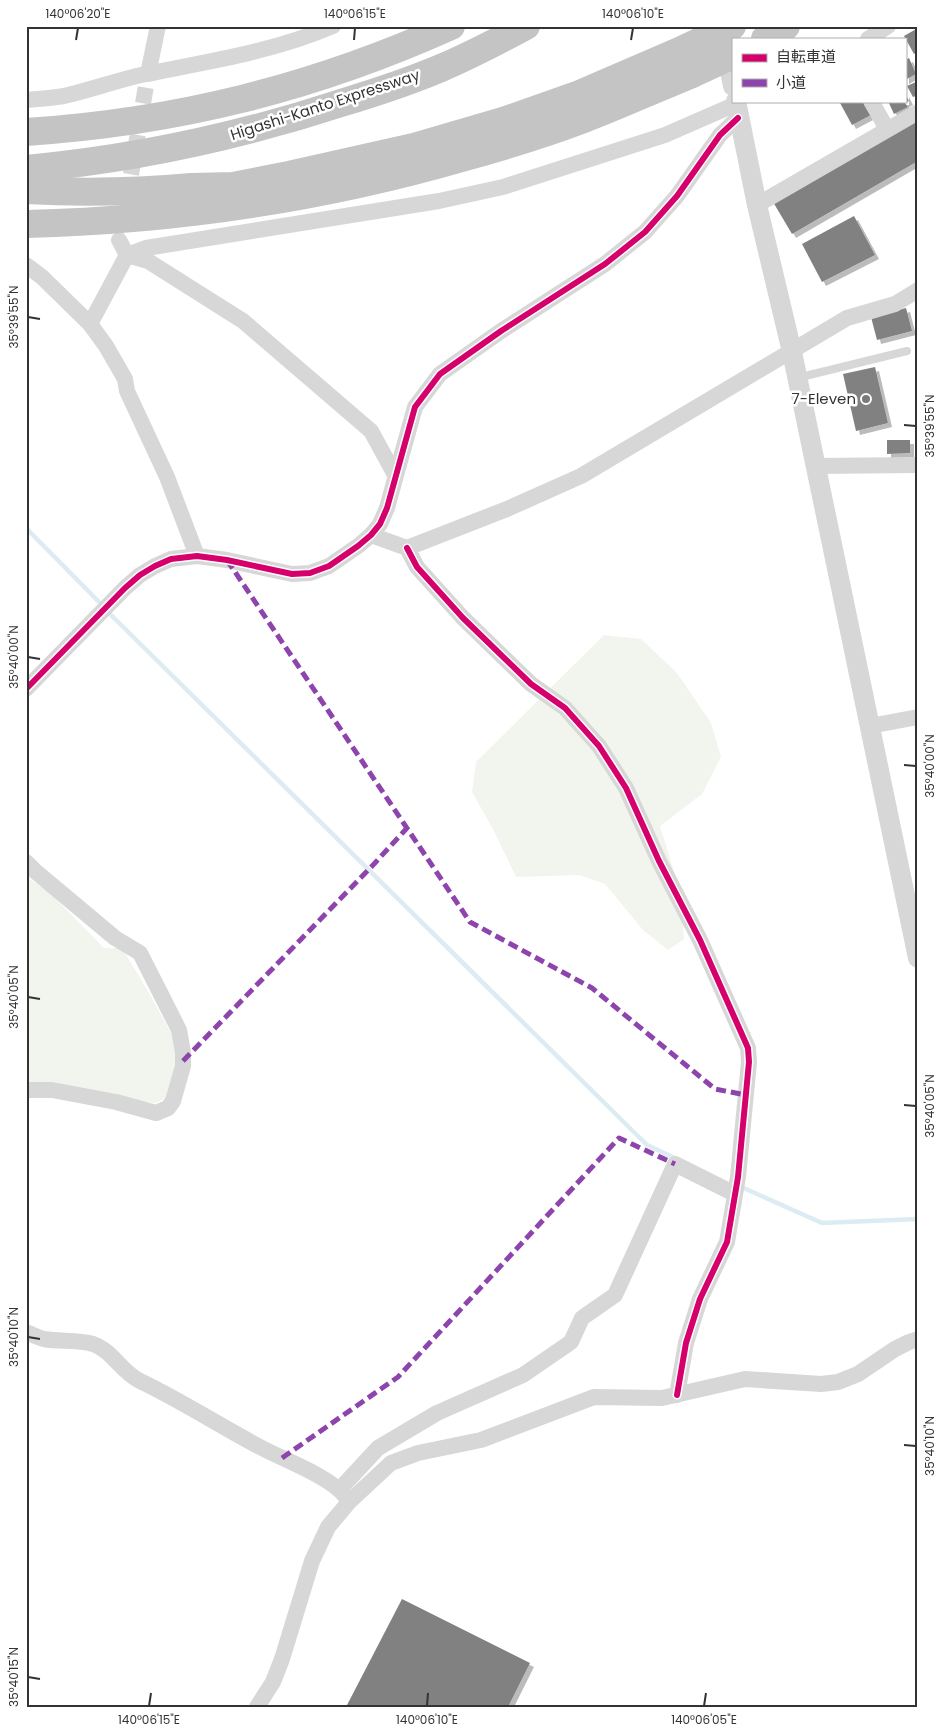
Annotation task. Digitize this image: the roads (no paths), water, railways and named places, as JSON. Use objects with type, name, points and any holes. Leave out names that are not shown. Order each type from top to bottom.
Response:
[{"type":"highway","points":[[353,67],[424,26]]},
{"type":"highway","name":"Higashi-Kanto Expressway","points":[[26,132],[112,124],[227,103],[292,86],[353,67],[451,26]]},
{"type":"highway","name":"Higashi-Kanto Expressway","points":[[26,169],[115,158],[174,148],[298,117],[440,68],[526,26]]},
{"type":"highway","points":[[26,190],[81,192],[139,191],[233,186],[289,176],[414,147],[503,121],[577,95],[732,26]]},
{"type":"highway","points":[[768,38],[786,26]]},
{"type":"highway","points":[[26,224],[146,218],[234,208],[296,198],[424,169],[508,145],[583,120],[732,55]]},
{"type":"street","points":[[148,74],[158,26]]},
{"type":"street","points":[[26,100],[64,96],[113,81],[282,44],[333,26]]},
{"type":"street","points":[[722,26],[732,80]]},
{"type":"street","points":[[870,38],[888,26]]},
{"type":"street","points":[[736,102],[757,204],[798,378],[918,958]]},
{"type":"street","points":[[90,324],[127,255],[146,248],[502,188],[665,134],[736,102]]},
{"type":"street","points":[[26,689],[140,575],[155,566],[171,559],[197,556],[227,560],[292,574],[310,573],[329,566],[371,535],[380,524],[387,508],[415,407],[440,374],[605,264],[645,232],[677,196],[720,135],[736,102]]},
{"type":"street","points":[[872,102],[887,129]]},
{"type":"street","points":[[757,204],[918,112]]},
{"type":"street","points":[[119,240],[127,255],[148,261],[243,321],[371,431],[396,475]]},
{"type":"street","points":[[26,265],[42,276],[90,324],[106,346],[125,380],[127,391],[167,477],[197,556]]},
{"type":"street","points":[[371,535],[407,548],[507,509],[581,476],[847,318],[895,304],[918,290]]},
{"type":"street","points":[[815,466],[918,465]]},
{"type":"street","points":[[407,548],[417,567],[463,618],[532,684],[565,708],[599,746],[626,788],[659,861],[700,940],[748,1048],[749,1062],[738,1178],[727,1242],[700,1299],[686,1343],[677,1395]]},
{"type":"street","points":[[870,726],[918,717]]},
{"type":"street","points":[[26,862],[35,872],[115,938],[140,953],[179,1030],[183,1052],[183,1066],[174,1100],[168,1108],[156,1113],[116,1102],[52,1090],[26,1090]]},
{"type":"street","points":[[257,1707],[273,1682],[282,1659],[312,1561],[344,1495],[378,1448],[437,1413],[523,1375],[571,1342],[582,1318],[615,1295],[675,1164],[736,1194]]},
{"type":"street","points":[[26,1332],[42,1339],[93,1344],[112,1355],[124,1369],[138,1380],[164,1392],[344,1495]]},
{"type":"street","points":[[344,1495],[391,1463],[418,1453],[480,1440],[594,1397],[662,1398],[745,1379],[821,1384],[838,1382],[858,1374],[895,1349],[918,1339]]},
{"type":"lane","points":[[798,378],[906,351]]},
{"type":"waterway","points":[[26,528],[102,605]]},
{"type":"waterway","points":[[107,611],[647,1145],[677,1159]]},
{"type":"waterway","points":[[739,1186],[822,1223],[918,1219]]},
{"type":"tunnel","points":[[127,198],[148,74]]},
{"type":"place","name":"7-Eleven","points":[[866,399]]}]
